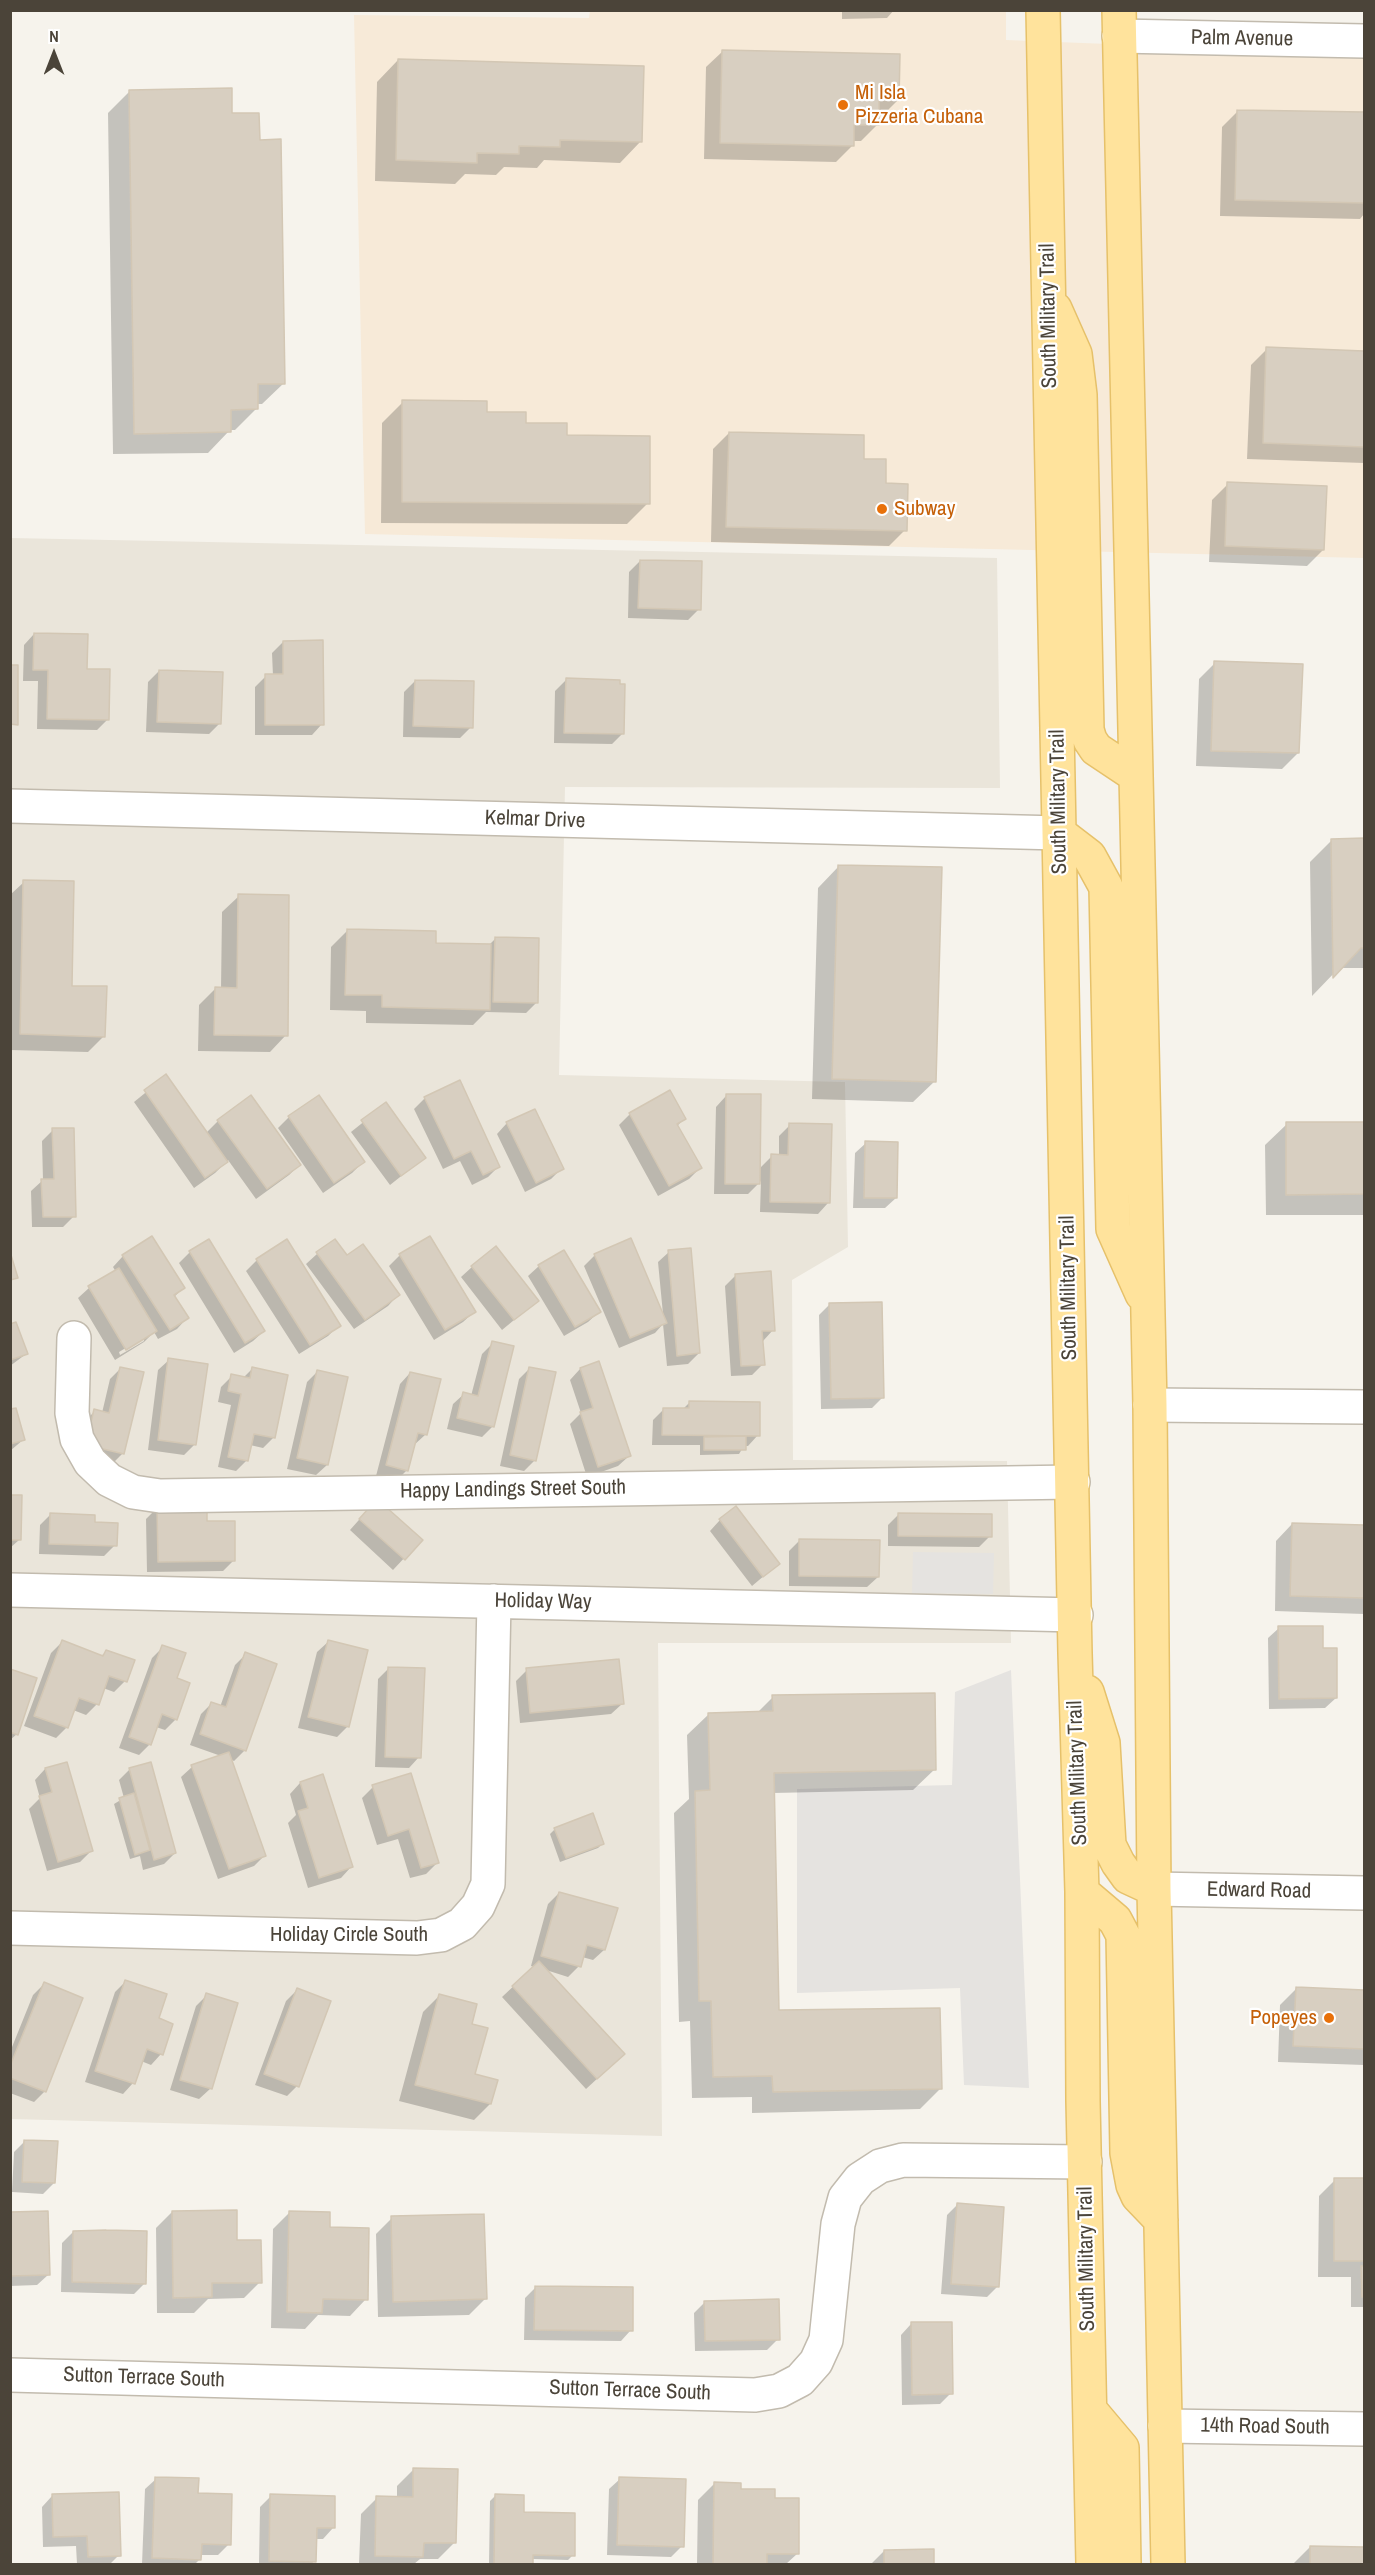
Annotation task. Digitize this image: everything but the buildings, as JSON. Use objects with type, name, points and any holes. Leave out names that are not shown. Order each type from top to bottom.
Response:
[{"type":"main road","name":"South Military Trail","points":[[1043,10],[1075,1653],[1082,1892],[1093,2565]]},
{"type":"main road","points":[[1119,23],[1150,1405],[1154,1889],[1168,2565]]},
{"type":"main road","points":[[1049,296],[1075,354],[1080,395],[1087,730],[1096,749],[1135,775]]},
{"type":"main road","points":[[1059,833],[1089,855],[1106,887],[1113,1229],[1148,1307]]},
{"type":"main road","points":[[1075,1653],[1103,1743],[1109,1845],[1128,1876],[1154,1889]]},
{"type":"main road","points":[[1082,1892],[1115,1920],[1123,1935],[1127,2153],[1133,2185],[1138,2196],[1161,2220]]},
{"type":"main road","points":[[1090,2410],[1122,2448],[1124,2565]]},
{"type":"street","name":"Palm Avenue","points":[[1119,23],[1365,41]]},
{"type":"street","name":"Kelmar Drive","points":[[10,806],[1059,833]]},
{"type":"street","name":"Happy Landings Street South","points":[[74,1338],[72,1413],[77,1439],[90,1462],[109,1480],[133,1492],[160,1496],[1073,1482]]},
{"type":"street","points":[[1150,1405],[1365,1407]]},
{"type":"street","name":"Holiday Way","points":[[10,1590],[1076,1615]]},
{"type":"street","name":"Holiday Circle South","points":[[10,1928],[417,1938],[441,1935],[462,1924],[478,1906],[488,1884],[494,1601]]},
{"type":"street","name":"Edward Road","points":[[1154,1889],[1365,1893]]},
{"type":"street","name":"Sutton Terrace South","points":[[10,2375],[755,2395],[779,2391],[800,2380],[816,2362],[826,2340],[838,2224],[845,2198],[860,2179],[880,2166],[903,2160],[1085,2162]]},
{"type":"street","name":"14th Road South","points":[[1165,2426],[1365,2429]]},
{"type":"shaded area","points":[[590,10],[1006,10],[1006,40],[1364,54],[1364,558],[365,534],[354,15],[589,18]]},
{"type":"shaded area","points":[[11,538],[997,558],[1000,788],[565,787],[559,1075],[845,1082],[848,1247],[792,1280],[793,1460],[1007,1461],[1011,1643],[658,1643],[662,2136],[11,2119]]},
{"type":"shaded area","points":[[913,1552],[994,1553],[993,1594],[912,1593]]},
{"type":"shaded area","points":[[1011,1670],[1029,2088],[964,2085],[960,1988],[797,1993],[797,1789],[952,1785],[955,1692]]},
{"type":"place","name":"Mi Isla Pizzeria Cubana","points":[[843,105]]},
{"type":"place","name":"Subway","points":[[882,509]]},
{"type":"place","name":"Popeyes","points":[[1329,2018]]}]
